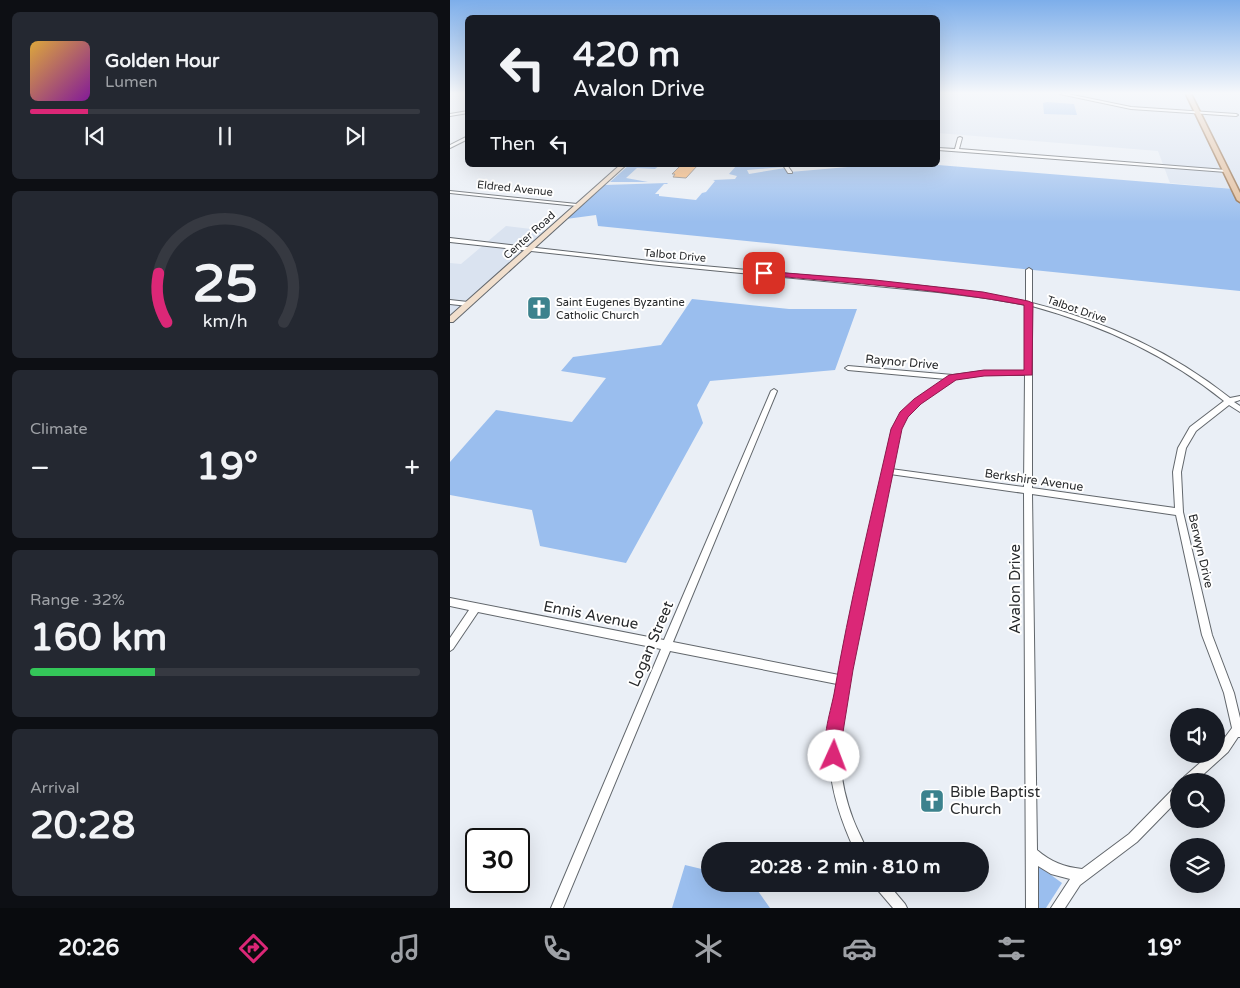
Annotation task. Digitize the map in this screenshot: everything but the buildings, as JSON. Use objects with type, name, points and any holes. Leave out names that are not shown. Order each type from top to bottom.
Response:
[{"type":"main road","points":[[1209,136],[1240,199]]},
{"type":"main road","name":"Center Road","points":[[450,320],[621,167]]},
{"type":"street","points":[[957,150],[960,138]]},
{"type":"street","points":[[451,146],[465,139]]},
{"type":"street","points":[[940,149],[1226,172]]},
{"type":"street","points":[[786,167],[790,172]]},
{"type":"street","name":"Eldred Avenue","points":[[450,192],[578,205]]},
{"type":"street","name":"Talbot Drive","points":[[450,240],[634,262],[875,282],[983,295],[1028,303],[1081,319],[1129,338],[1192,374],[1240,410]]},
{"type":"street","name":"Avalon Drive","points":[[1029,270],[1028,490],[1032,908]]},
{"type":"street","points":[[450,302],[468,304]]},
{"type":"street","name":"Raynor Drive","points":[[848,368],[953,378]]},
{"type":"street","points":[[857,842],[838,793],[834,756],[835,732],[896,429],[904,415],[918,401],[953,378],[984,373],[1029,373]]},
{"type":"street","points":[[924,376],[931,380],[933,391]]},
{"type":"street","name":"Logan Street","points":[[557,908],[774,391]]},
{"type":"street","name":"Berwyn Drive","points":[[1239,728],[1229,693],[1208,635],[1179,512],[1177,472],[1182,448],[1193,429],[1229,401],[1240,398]]},
{"type":"street","name":"Berkshire Avenue","points":[[887,471],[1179,512]]},
{"type":"street","name":"Ennis Avenue","points":[[450,602],[844,681]]},
{"type":"street","points":[[450,646],[476,607]]},
{"type":"street","points":[[1197,773],[1224,748],[1239,728]]},
{"type":"street","points":[[1057,908],[1076,881],[1133,838],[1170,800]]},
{"type":"street","points":[[1031,853],[1054,869],[1067,875],[1084,875]]},
{"type":"street","points":[[887,892],[901,908]]},
{"type":"shaded area","points":[[979,136],[1240,136],[1240,200],[1234,189],[1170,183],[1158,151]]},
{"type":"shaded area","points":[[940,165],[1234,189],[1240,200],[1240,291],[598,226],[596,215],[566,219],[604,185],[667,183],[655,194],[696,200],[702,193],[706,192],[715,181],[713,180],[735,179],[737,176],[729,174],[735,167],[784,167],[747,170],[749,174],[785,168],[789,174],[790,172],[848,167],[940,167]]},
{"type":"shaded area","points":[[627,167],[658,167],[655,169],[637,168],[626,178],[648,182],[610,182]]},
{"type":"shaded area","points":[[506,226],[548,231],[450,320],[450,263],[461,264]]},
{"type":"shaded area","points":[[692,299],[789,309],[857,309],[835,370],[710,381],[697,405],[703,423],[626,563],[540,546],[532,510],[450,495],[450,462],[496,410],[572,422],[606,378],[561,371],[573,357],[661,345]]},
{"type":"shaded area","points":[[685,865],[701,869],[701,892],[759,892],[770,908],[672,908]]},
{"type":"shaded area","points":[[1038,867],[1062,883],[1046,908],[1039,908]]},
{"type":"place","name":"Saint Eugenes Byzantine Catholic Church","points":[[539,308]]},
{"type":"place","name":"Bible Baptist Church","points":[[932,801]]},
{"type":"route","points":[[764,273],[875,282],[983,295],[1028,303],[1029,373],[998,372],[953,378],[918,401],[904,415],[896,429],[846,670],[835,732],[834,756]]}]
